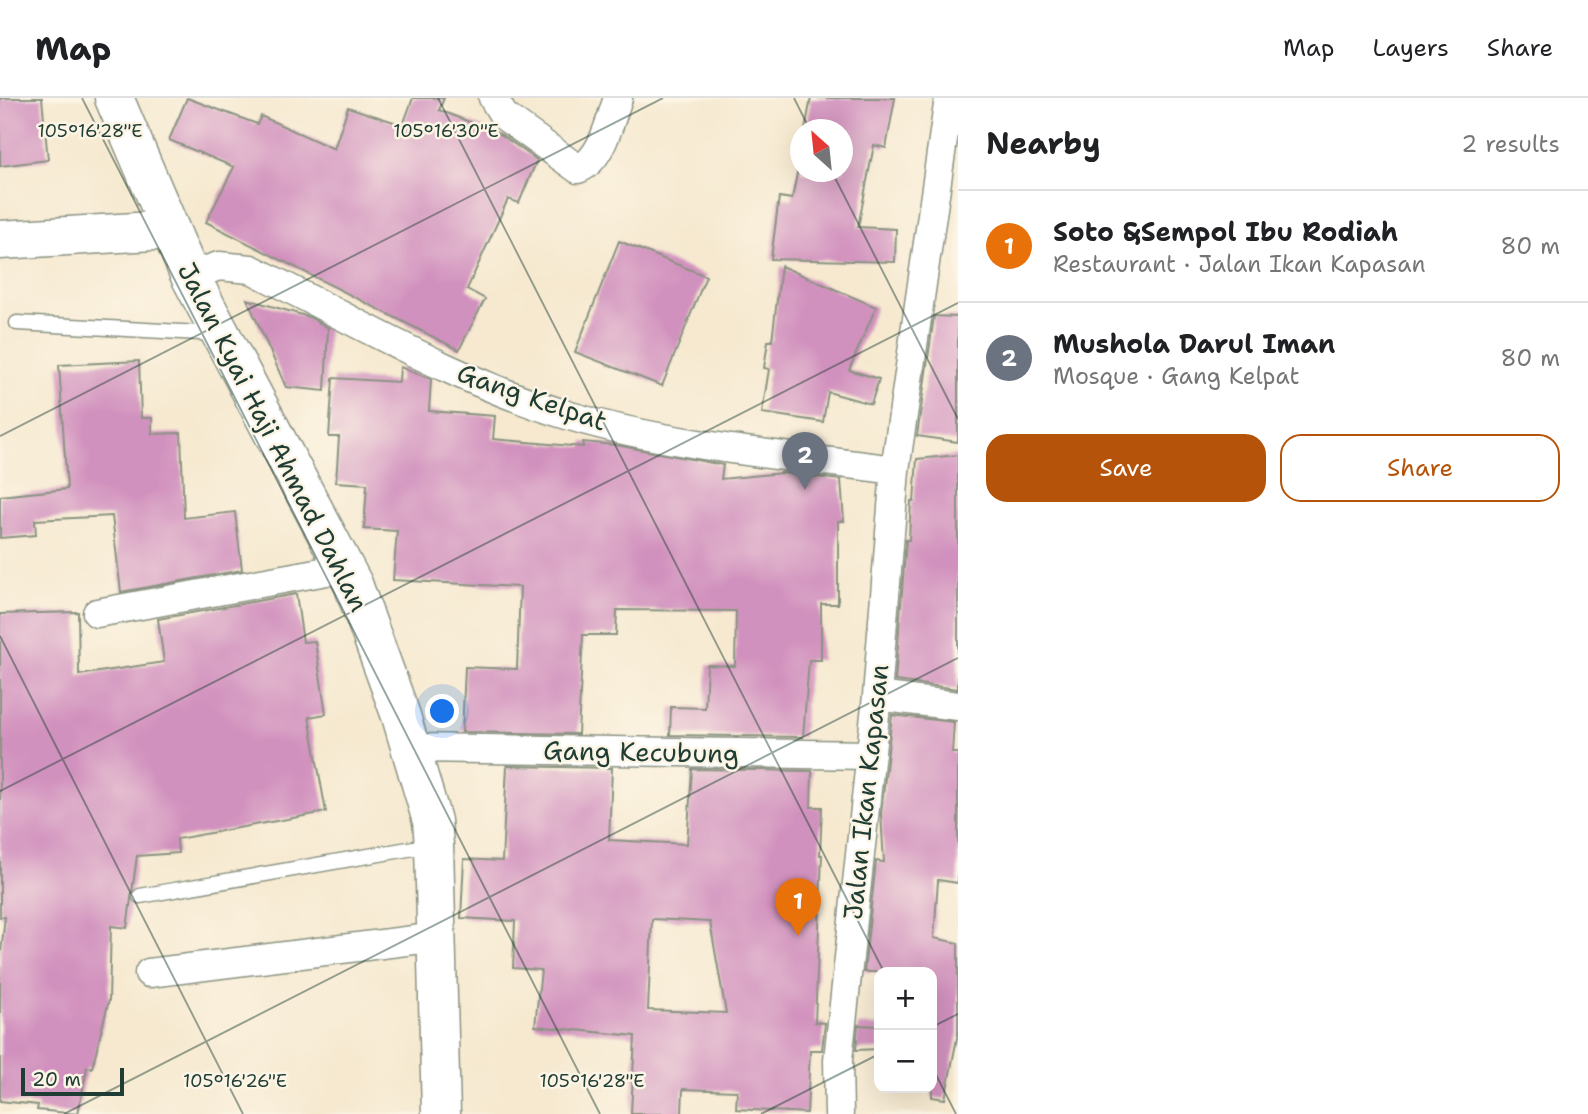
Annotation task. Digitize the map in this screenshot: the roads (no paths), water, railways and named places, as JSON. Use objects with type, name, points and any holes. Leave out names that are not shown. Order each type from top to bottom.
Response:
[{"type":"main road","name":"Jalan Kyai Haji Ahmad Dahlan","points":[[114,98],[190,276],[357,596],[412,748],[432,821],[434,845],[441,1114]]},
{"type":"main road","points":[[0,240],[170,230]]},
{"type":"street","points":[[493,98],[504,116],[578,169],[586,166],[596,154],[618,98]]},
{"type":"street","name":"Jalan Ikan Kapasan","points":[[839,1114],[838,1060],[877,696],[895,470],[949,98]]},
{"type":"street","name":"Gang Kelpat","points":[[190,276],[219,266],[251,269],[457,373],[571,416],[746,450],[895,470]]},
{"type":"street","points":[[97,613],[344,568]]},
{"type":"street","points":[[877,696],[958,706]]},
{"type":"street","name":"Gang Kecubung","points":[[412,748],[871,755]]},
{"type":"street","points":[[149,974],[438,937]]},
{"type":"lane","points":[[17,323],[220,334]]},
{"type":"lane","points":[[140,896],[434,845]]},
{"type":"place","name":"Mushola Darul Iman","points":[[805,490]]},
{"type":"place","name":"Soto &Sempol Ibu Rodiah","points":[[798,936]]}]
